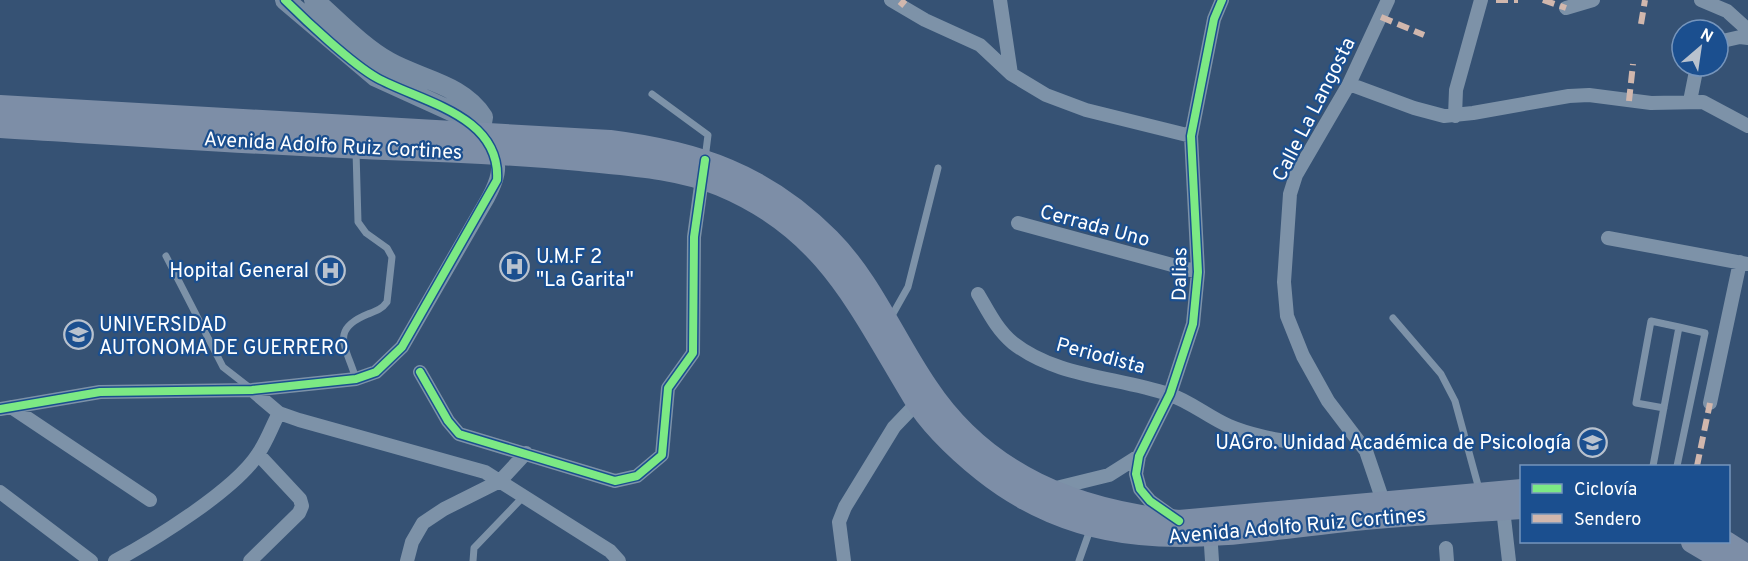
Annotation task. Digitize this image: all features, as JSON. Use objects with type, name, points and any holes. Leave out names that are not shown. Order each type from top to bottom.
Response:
[{"type":"main road","name":"Avenida Adolfo Ruiz Cortines","points":[[0,106],[610,141],[655,147],[703,170],[722,186],[767,211],[803,237],[835,269],[855,297],[917,403],[964,456],[998,483],[1038,506],[1091,526],[1151,537],[1383,501],[1520,490]]},
{"type":"main road","name":"Avenida Adolfo Ruiz Cortines","points":[[0,127],[356,148],[495,153],[703,170],[757,184],[804,217],[830,240],[856,271],[927,388],[953,421],[1011,470],[1047,490],[1094,507],[1138,517],[1179,520],[1210,527],[1512,508]]},
{"type":"main road","points":[[1694,543],[1724,561]]},
{"type":"main road","points":[[1728,543],[1748,556]]},
{"type":"street","points":[[6,408],[100,392],[252,390],[356,379],[376,372],[402,347],[497,180],[495,153],[464,117],[376,77],[285,0]]},
{"type":"street","points":[[314,0],[371,50],[390,62],[454,90],[474,102],[483,117],[480,134]]},
{"type":"street","points":[[891,0],[925,20],[980,45],[1011,74],[1046,96],[1086,110],[1191,136]]},
{"type":"street","points":[[1000,0],[1011,74]]},
{"type":"street","name":"Dalias","points":[[1179,520],[1150,501],[1140,489],[1136,474],[1139,456],[1170,394],[1193,324],[1198,272],[1191,136],[1214,19],[1222,0]]},
{"type":"street","name":"Calle La Langosta","points":[[1383,501],[1366,451],[1328,401],[1303,356],[1287,316],[1284,282],[1290,194],[1296,175],[1349,84],[1388,0]]},
{"type":"street","points":[[1455,116],[1456,90],[1481,0]]},
{"type":"street","points":[[1566,8],[1593,0]]},
{"type":"street","points":[[1701,0],[1727,11],[1748,30]]},
{"type":"street","points":[[1730,39],[1748,38]]},
{"type":"street","points":[[1690,101],[1695,78]]},
{"type":"street","points":[[1349,84],[1413,108],[1455,116],[1569,96],[1589,95],[1651,103],[1690,101],[1717,108],[1748,126]]},
{"type":"street","points":[[420,372],[448,421],[459,434],[615,481],[637,476],[662,454],[668,388],[693,353],[694,237],[703,170]]},
{"type":"street","name":"Cerrada Uno","points":[[1018,224],[1198,272]]},
{"type":"street","points":[[1608,238],[1744,263],[1710,403]]},
{"type":"street","name":"Periodista","points":[[978,294],[994,323],[1011,342],[1036,358],[1057,366],[1170,394],[1227,425],[1251,434],[1296,443]]},
{"type":"street","points":[[252,390],[279,413],[471,466],[500,481],[610,551],[620,561]]},
{"type":"street","points":[[844,561],[840,522],[845,507],[894,427],[917,403]]},
{"type":"street","points":[[6,408],[150,500]]},
{"type":"street","points":[[115,561],[162,534],[240,476],[258,454],[279,413]]},
{"type":"street","points":[[407,561],[412,542],[423,523],[444,509],[500,481],[526,453]]},
{"type":"street","points":[[249,561],[298,513],[302,506],[300,499],[258,454]]},
{"type":"street","points":[[1047,490],[1109,475],[1139,456]]},
{"type":"street","points":[[0,492],[91,561]]},
{"type":"street","points":[[1509,561],[1512,508]]},
{"type":"street","points":[[1210,527],[1212,561]]},
{"type":"lane","points":[[652,94],[708,135],[703,170]]},
{"type":"lane","points":[[356,148],[358,222],[366,233],[387,249],[392,257],[387,302],[383,308],[351,321],[345,327],[343,338],[356,379]]},
{"type":"lane","points":[[887,322],[899,306],[908,287],[938,168]]},
{"type":"lane","points":[[166,256],[223,367],[252,390]]},
{"type":"lane","points":[[1393,318],[1441,374],[1455,401],[1479,492]]},
{"type":"lane","points":[[1664,408],[1636,403],[1651,321],[1704,333],[1677,465]]},
{"type":"lane","points":[[1653,465],[1679,327]]},
{"type":"lane","points":[[473,561],[474,548],[523,497]]},
{"type":"lane","points":[[1079,561],[1091,526]]},
{"type":"marked path","points":[[900,6],[905,0]]},
{"type":"marked path","points":[[1496,0],[1518,0]]},
{"type":"marked path","points":[[1543,0],[1566,8]]},
{"type":"marked path","points":[[1641,24],[1645,0]]},
{"type":"marked path","points":[[1381,17],[1424,35]]},
{"type":"marked path","points":[[1629,101],[1633,64]]},
{"type":"marked path","points":[[1697,465],[1710,403]]},
{"type":"cycle path","points":[[0,409],[100,392],[252,390],[356,379],[376,372],[402,347],[497,180],[495,158],[486,140],[472,125],[435,104],[377,78],[330,42],[285,0]]},
{"type":"cycle path","points":[[1179,521],[1150,501],[1140,489],[1136,474],[1139,456],[1170,394],[1193,324],[1198,272],[1191,136],[1214,19],[1222,0]]},
{"type":"cycle path","points":[[420,372],[448,421],[459,434],[615,481],[637,476],[662,455],[668,388],[693,353],[694,237],[705,160]]},
{"type":"place","name":"U.M.F 2 \"La Garita\"","points":[[515,267]]},
{"type":"place","name":"Hopital General","points":[[330,270]]},
{"type":"place","name":"UNIVERSIDAD AUTONOMA DE GUERRERO","points":[[78,335]]},
{"type":"place","name":"UAGro. Unidad Académica de Psicología","points":[[1592,442]]}]
